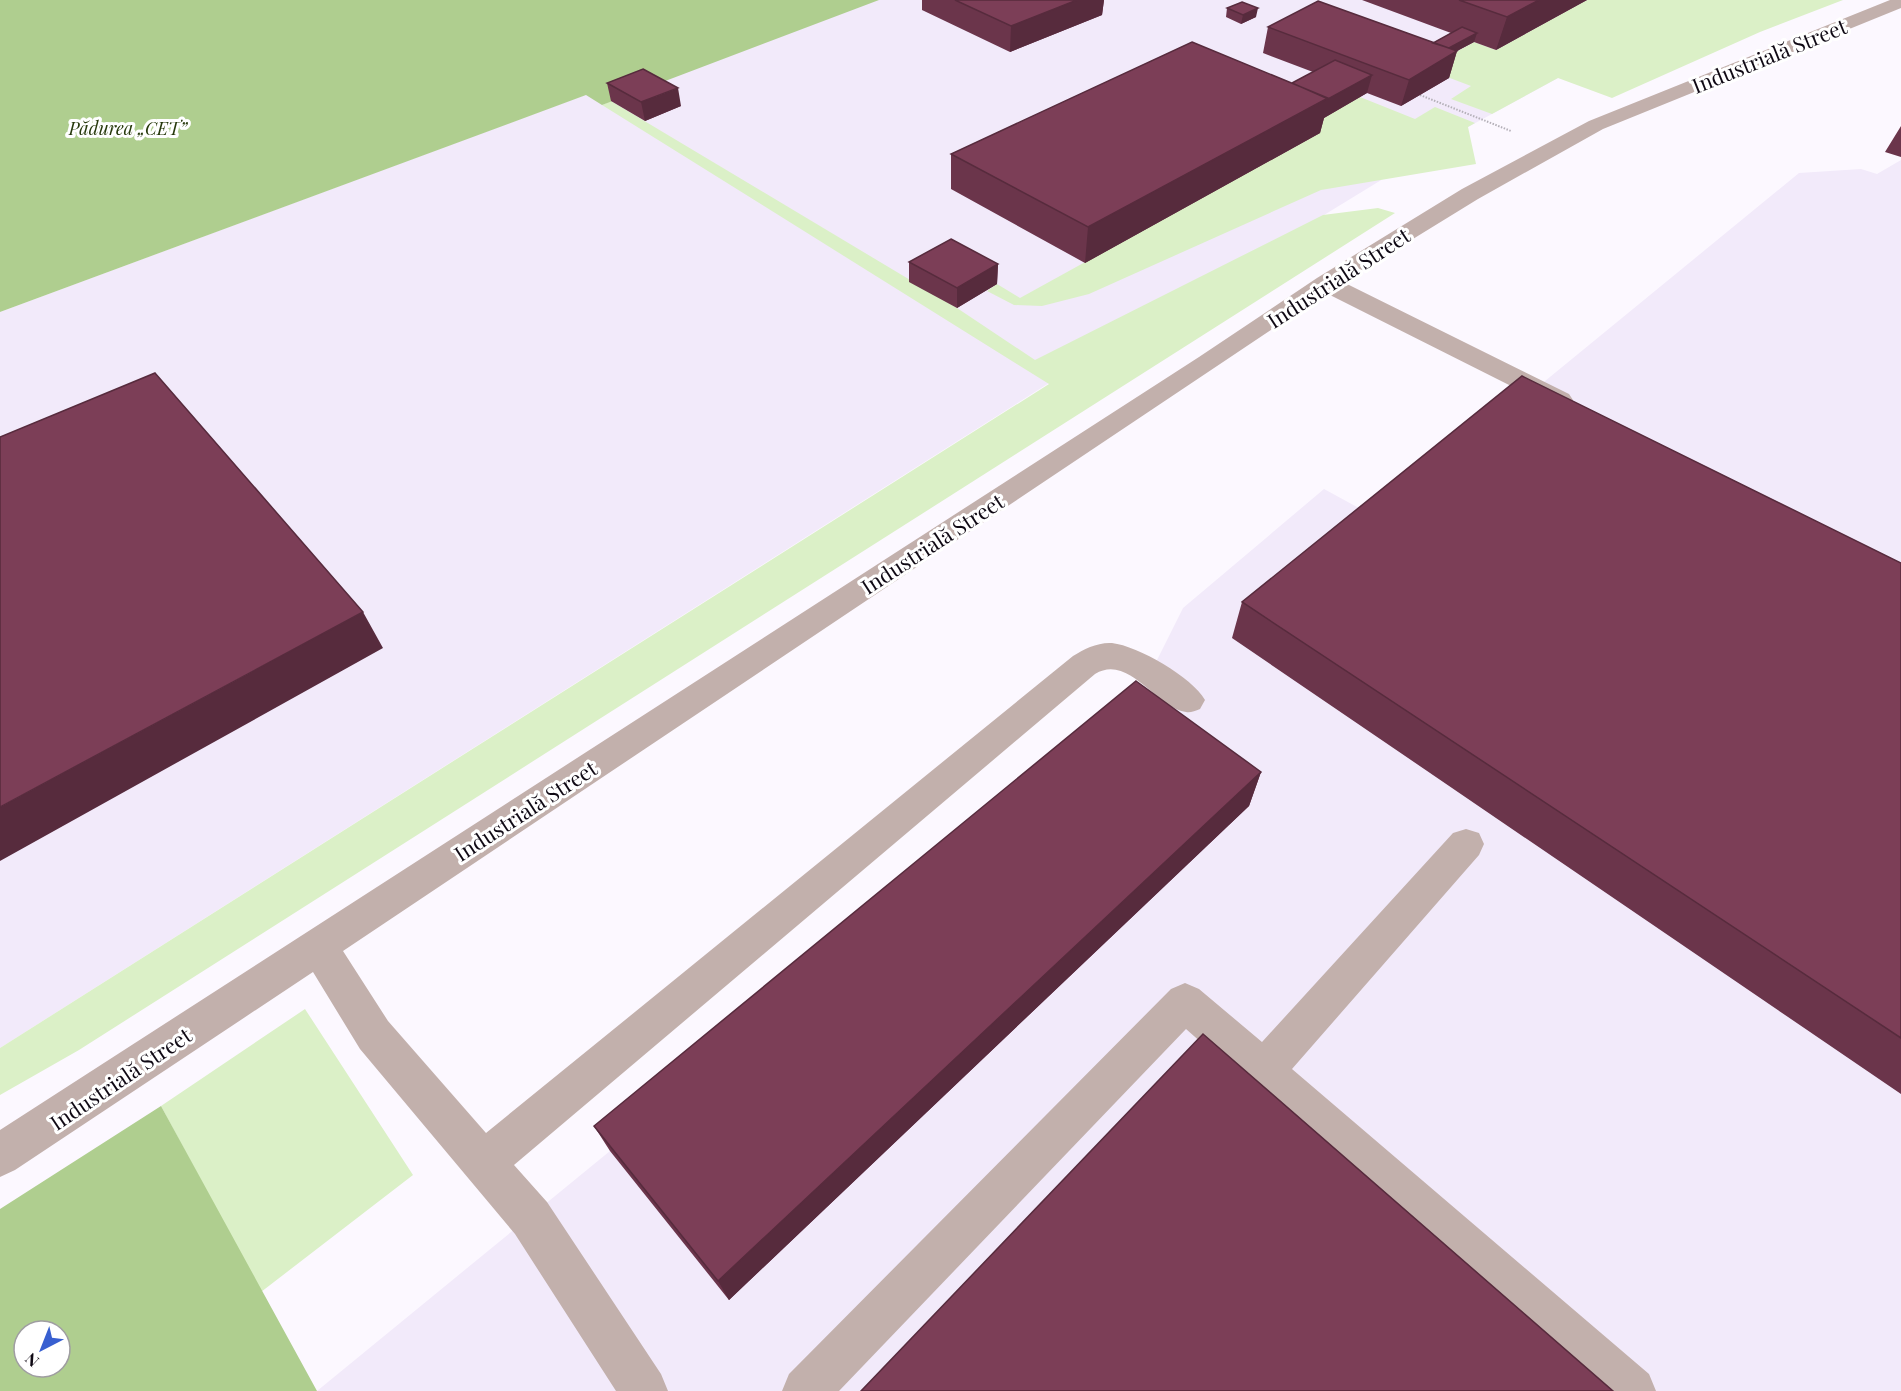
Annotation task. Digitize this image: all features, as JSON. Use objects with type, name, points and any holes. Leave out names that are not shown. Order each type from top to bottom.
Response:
[{"type":"street","name":"Industrială Street","points":[[0,1155],[1209,362],[1325,283],[1470,194],[1596,125],[1901,3]]},
{"type":"street","points":[[1325,283],[1571,405],[1579,413]]},
{"type":"street","points":[[483,1163],[1084,665],[1101,656],[1114,656],[1131,662],[1188,700]]},
{"type":"street","points":[[1264,1070],[1466,844]]},
{"type":"street","points":[[318,946],[374,1035],[531,1218],[644,1391]]},
{"type":"street","points":[[806,1391],[1185,1002],[1632,1391]]},
{"type":"path","points":[[1420,95],[1481,120]]},
{"type":"shaded area","points":[[824,0],[1780,0],[1558,78],[1468,127],[1049,383],[0,1048],[0,312],[585,95]]},
{"type":"shaded area","points":[[1901,160],[1901,1391],[317,1391],[610,1151],[1129,716],[1183,608],[1324,489],[1368,513],[1506,413],[1799,173],[1861,169],[1877,174]]},
{"type":"green space","name":"Pădurea „CET”","points":[[0,0],[879,0],[602,105],[586,95],[0,312]]},
{"type":"green space","points":[[1587,0],[1843,0],[1760,32],[1612,98],[1558,78],[1492,114],[1451,99],[1471,86],[1426,69],[1474,42],[1496,50]]},
{"type":"green space","points":[[1360,97],[1415,119],[1435,107],[1475,123],[1468,127],[1476,164],[1321,190],[1089,294],[1042,306],[1014,305],[987,291],[997,284],[1020,298],[1319,133],[1307,127]]},
{"type":"green space","points":[[611,101],[957,308],[1035,360],[1323,215],[1378,208],[1395,213],[79,1050],[0,1095],[0,1048],[1049,384],[602,105]]},
{"type":"green space","points":[[305,1009],[413,1175],[261,1292],[161,1106]]},
{"type":"green space","points":[[161,1106],[317,1391],[0,1391],[0,1209]]},
{"type":"building","points":[[955,0],[1077,0],[1011,26]]},
{"type":"building","points":[[1459,0],[1539,0],[1507,17]]},
{"type":"building","points":[[1318,1],[1457,51],[1409,80],[1268,27]]},
{"type":"building","points":[[1242,2],[1258,8],[1243,15],[1227,8]]},
{"type":"building","points":[[1462,27],[1477,33],[1449,48],[1433,43]]},
{"type":"building","points":[[1192,42],[1328,98],[1088,227],[951,154]]},
{"type":"building","points":[[1335,60],[1372,75],[1328,99],[1292,83]]},
{"type":"building","points":[[643,69],[678,88],[641,102],[607,83]]},
{"type":"building","points":[[951,239],[998,264],[957,288],[909,262]]},
{"type":"building","points":[[155,373],[363,612],[0,807],[0,437]]},
{"type":"building","points":[[1522,376],[1901,563],[1901,1038],[1242,602]]},
{"type":"building","points":[[1136,681],[1261,772],[718,1281],[594,1126]]},
{"type":"building","points":[[1203,1034],[1613,1391],[861,1391]]}]
